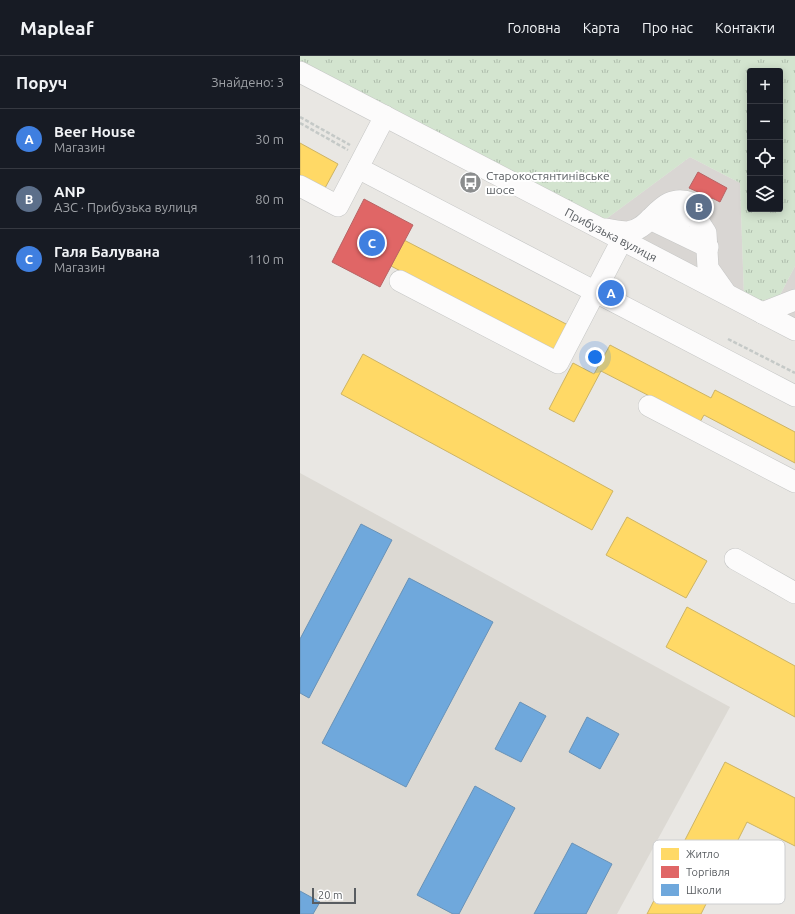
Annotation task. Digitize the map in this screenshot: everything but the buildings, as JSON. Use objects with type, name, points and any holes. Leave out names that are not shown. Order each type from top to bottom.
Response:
[{"type":"street","name":"Прибузька вулиця","points":[[300,72],[795,330]]},
{"type":"street","points":[[300,186],[338,206],[385,116]]},
{"type":"street","points":[[358,168],[795,396]]},
{"type":"street","points":[[599,228],[628,232],[640,226],[650,218],[696,213],[706,233],[708,246],[708,268],[726,294]]},
{"type":"street","points":[[650,218],[708,246]]},
{"type":"street","points":[[400,281],[558,363],[622,240]]},
{"type":"street","points":[[762,313],[795,300]]},
{"type":"street","points":[[649,406],[795,482]]},
{"type":"street","points":[[735,560],[795,593]]},
{"type":"shaded area","points":[[690,157],[740,183],[744,296],[602,222]]},
{"type":"shaded area","points":[[795,266],[795,322],[758,302],[780,295]]},
{"type":"shaded area","points":[[300,473],[730,707],[657,840],[653,840],[653,848],[617,914],[300,914]]},
{"type":"green space","points":[[300,56],[795,56],[795,266],[780,295],[758,302],[744,296],[740,183],[690,157],[602,222],[300,64]]},
{"type":"tunnel","points":[[692,203],[706,210]]},
{"type":"place","name":"Старокостянтинівське шосе","points":[[470,182]]},
{"type":"place","name":"ANP","points":[[699,207]]},
{"type":"place","name":"Галя Балувана","points":[[372,243]]},
{"type":"place","name":"Beer House","points":[[611,293]]}]
